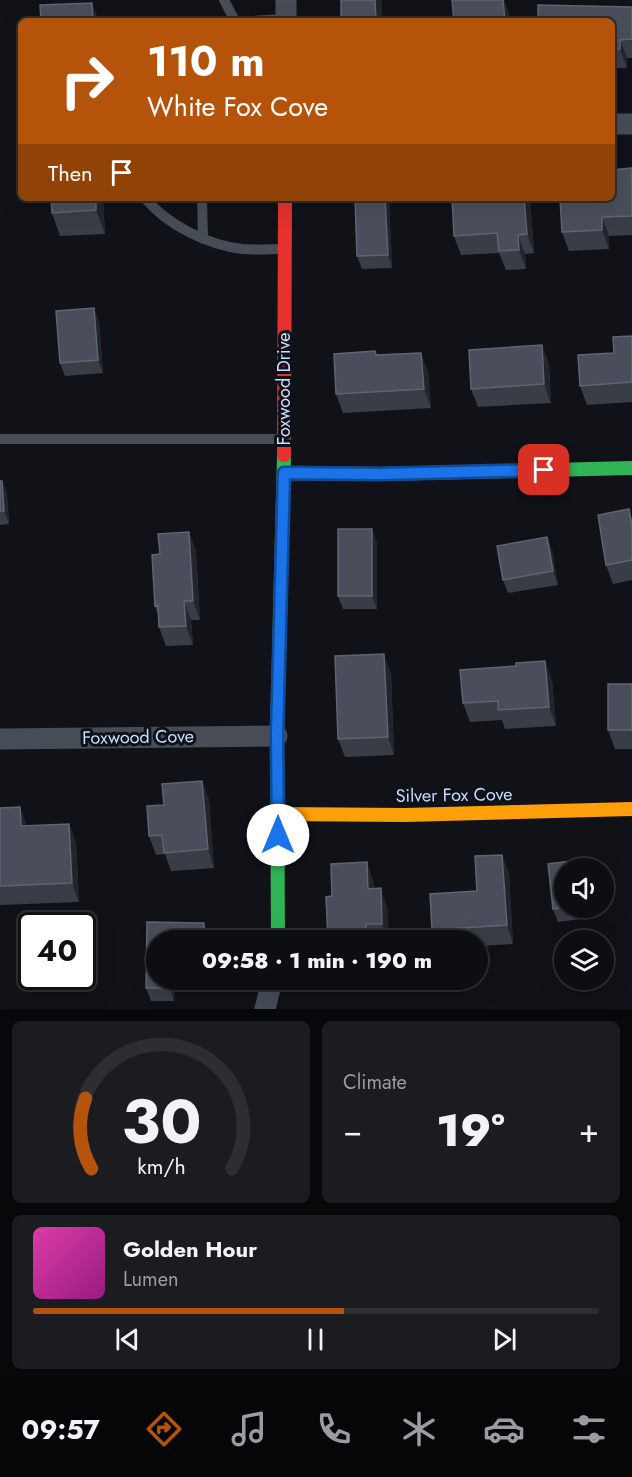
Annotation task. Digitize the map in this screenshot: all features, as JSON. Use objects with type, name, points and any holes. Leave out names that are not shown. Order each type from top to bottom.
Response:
[{"type":"street","points":[[615,124],[632,124]]},
{"type":"street","name":"Foxwood Drive","points":[[278,930],[277,736],[284,473],[285,201]]},
{"type":"street","points":[[284,473],[380,474],[632,468]]},
{"type":"street","name":"Foxwood Cove","points":[[0,739],[277,736]]},
{"type":"street","name":"Silver Fox Cove","points":[[277,814],[405,815],[632,808]]},
{"type":"street","points":[[265,1009],[270,990]]},
{"type":"lane","points":[[224,0],[233,18]]},
{"type":"lane","points":[[265,18],[286,13]]},
{"type":"lane","points":[[148,201],[170,220],[203,239],[242,249],[285,249]]},
{"type":"lane","points":[[202,201],[203,239]]},
{"type":"lane","points":[[0,439],[284,439]]},
{"type":"building","points":[[341,0],[375,0],[376,18],[341,18]]},
{"type":"building","points":[[452,0],[503,0],[505,18],[454,18]]},
{"type":"building","points":[[92,3],[93,18],[41,18],[40,5]]},
{"type":"building","points":[[538,5],[632,7],[632,39],[620,40],[620,49],[615,49],[615,18],[538,18]]},
{"type":"building","points":[[632,168],[632,216],[602,217],[602,230],[562,232],[560,201],[615,201],[615,170]]},
{"type":"building","points":[[51,201],[96,201],[96,210],[52,213]]},
{"type":"building","points":[[355,201],[385,201],[388,255],[357,256]]},
{"type":"building","points":[[452,201],[524,201],[527,234],[518,235],[519,250],[499,251],[497,233],[454,236]]},
{"type":"building","points":[[94,308],[98,360],[60,363],[56,311]]},
{"type":"building","points":[[632,336],[632,382],[580,386],[578,355],[614,353],[613,337]]},
{"type":"building","points":[[542,345],[544,384],[471,389],[469,350]]},
{"type":"building","points":[[375,351],[376,355],[421,353],[424,389],[336,394],[334,354]]},
{"type":"building","points":[[0,481],[2,481],[4,511],[0,511]]},
{"type":"building","points":[[629,509],[632,526],[632,560],[606,565],[598,515]]},
{"type":"building","points":[[338,529],[372,529],[372,596],[338,596]]},
{"type":"building","points":[[189,532],[193,601],[184,601],[186,626],[159,627],[158,605],[155,606],[152,555],[160,554],[158,534]]},
{"type":"building","points":[[547,537],[553,571],[503,580],[497,546]]},
{"type":"building","points":[[384,654],[388,737],[338,739],[335,656]]},
{"type":"building","points":[[545,661],[549,707],[498,710],[498,701],[463,703],[460,670],[516,666],[516,663]]},
{"type":"building","points":[[608,684],[632,684],[632,730],[608,730]]},
{"type":"building","points":[[202,781],[208,849],[164,853],[162,835],[149,836],[147,806],[164,805],[162,784]]},
{"type":"building","points":[[20,807],[21,826],[69,824],[72,883],[0,886],[0,808]]},
{"type":"building","points":[[502,855],[507,925],[432,930],[430,894],[477,891],[475,856]]},
{"type":"building","points":[[367,862],[368,889],[381,888],[382,924],[366,924],[366,930],[328,930],[326,897],[332,896],[331,864]]},
{"type":"building","points":[[554,863],[553,909],[548,864]]},
{"type":"building","points":[[147,922],[204,923],[204,930],[147,930]]},
{"type":"traffic: fast","points":[[278,930],[277,736],[284,455]]},
{"type":"traffic: fast","points":[[284,473],[380,474],[632,468]]},
{"type":"traffic: slow","points":[[277,814],[405,815],[632,809]]},
{"type":"traffic: jam","points":[[284,455],[285,201]]},
{"type":"route","points":[[278,835],[277,736],[284,473],[380,474],[544,470]]}]
